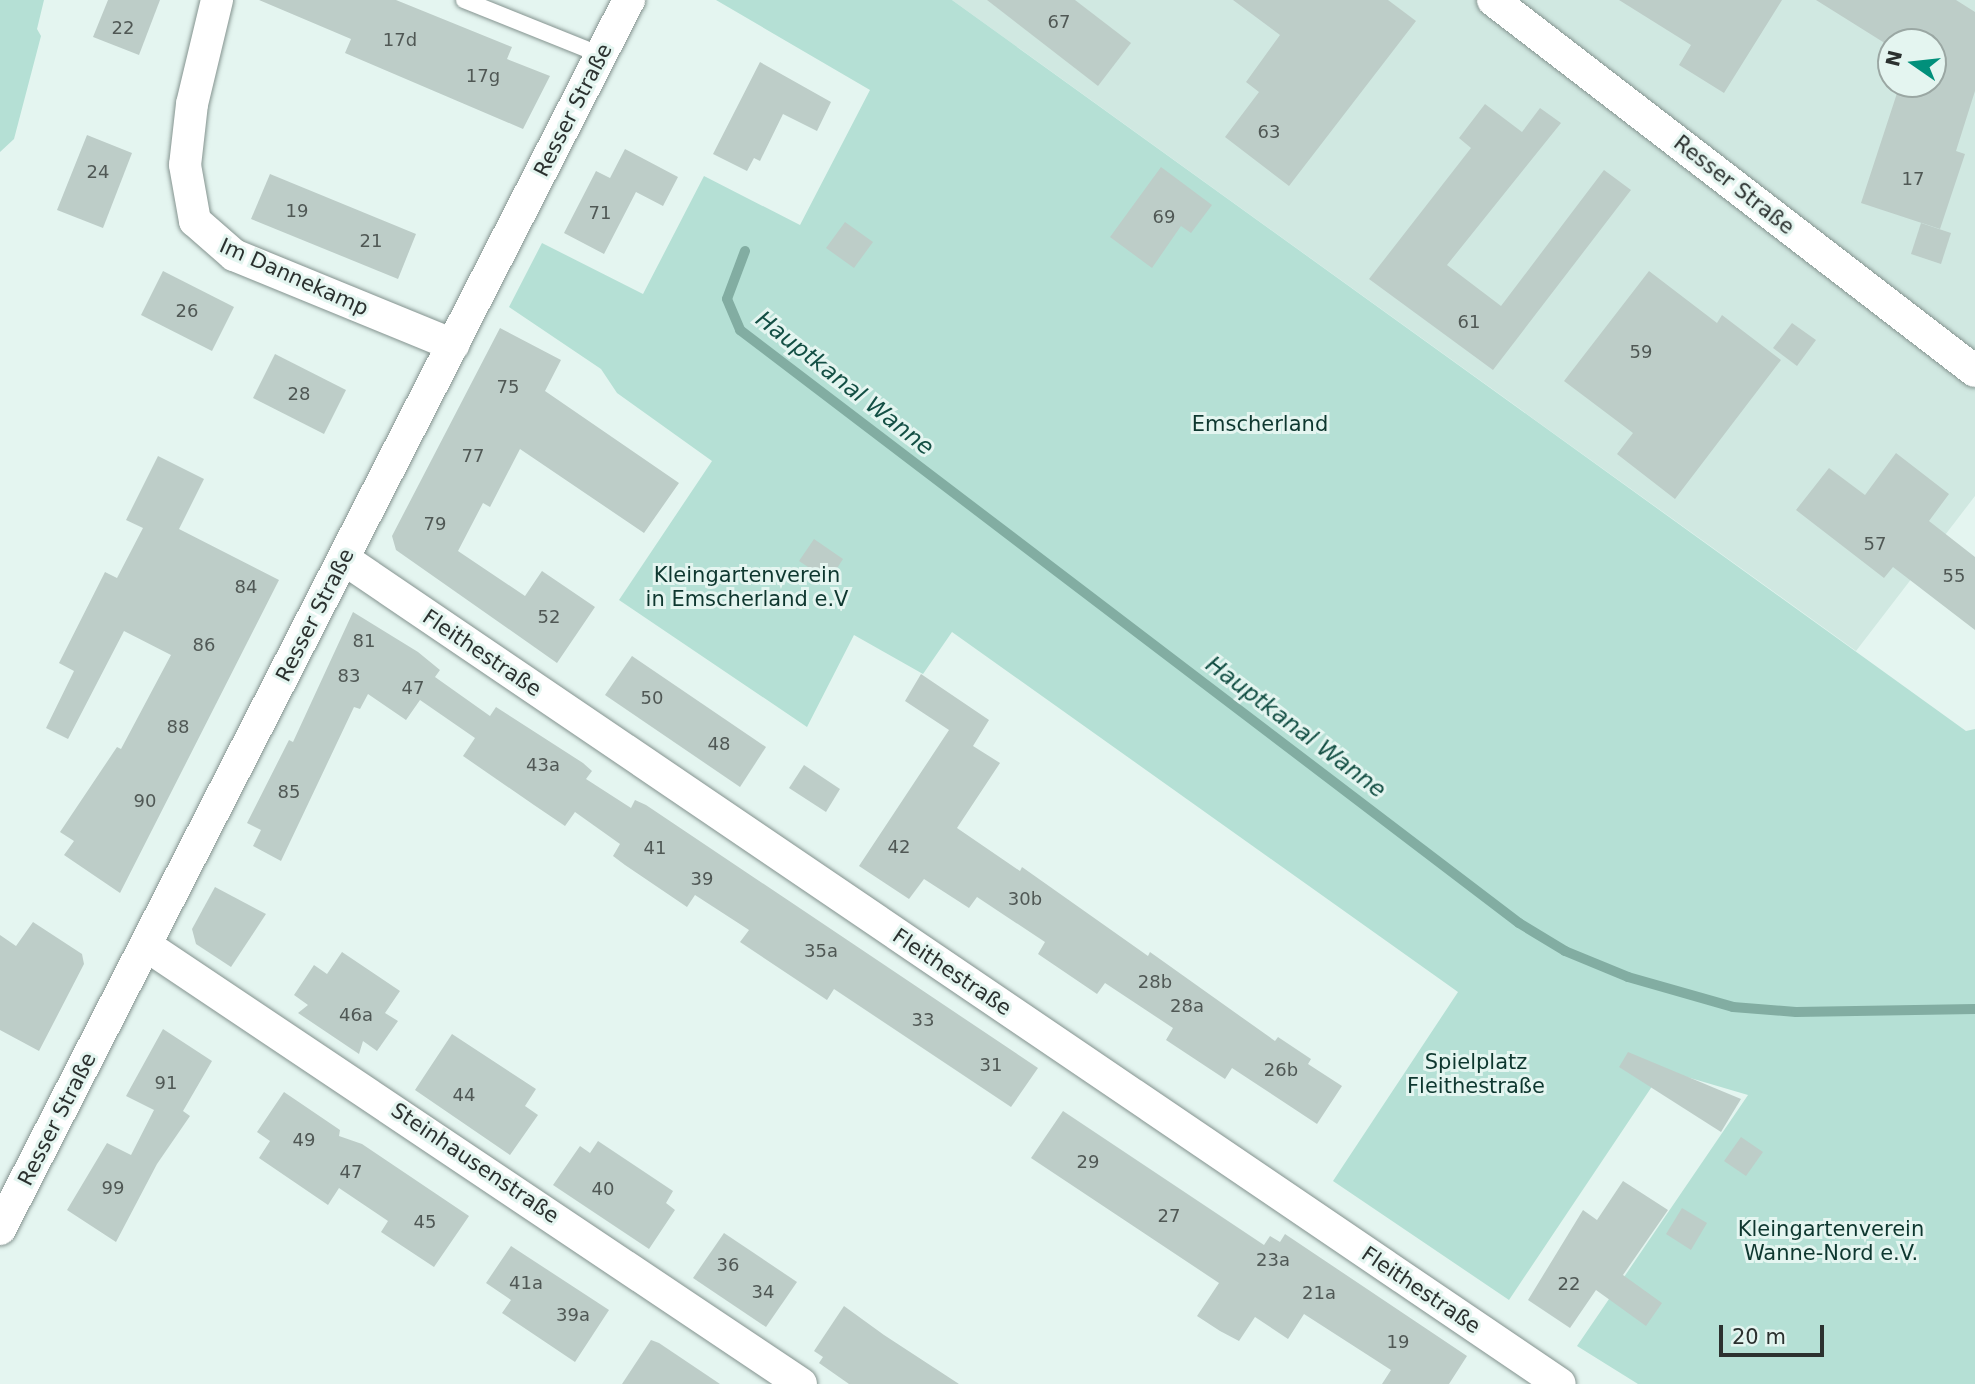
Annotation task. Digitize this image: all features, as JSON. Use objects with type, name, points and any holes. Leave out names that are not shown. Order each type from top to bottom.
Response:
[{"type":"street","name":"Im Dannekamp","points":[[217,0],[192,104],[185,165],[195,221],[234,255],[453,345]]},
{"type":"street","name":"Resser Straße","points":[[0,1229],[629,0]]},
{"type":"street","name":"Resser Straße","points":[[1493,0],[1975,371]]},
{"type":"street","name":"Fleithestraße","points":[[344,559],[1560,1384]]},
{"type":"street","name":"Steinhausenstraße","points":[[147,946],[802,1384]]},
{"type":"lane","points":[[464,0],[601,55]]},
{"type":"shaded area","points":[[952,0],[1975,0],[1975,496],[1856,651]]},
{"type":"green space","points":[[0,0],[44,0],[37,29],[41,36],[14,139],[0,152]]},
{"type":"green space","points":[[716,0],[952,0],[1966,731],[1975,729],[1975,1384],[1638,1384],[1577,1346],[1748,1095],[1663,1070],[1509,1300],[1333,1181],[1458,992],[952,632],[923,674],[854,635],[807,727],[619,600],[712,461],[617,393],[601,369],[509,307],[542,243],[643,294],[704,176],[800,225],[870,90]]},
{"type":"building","points":[[108,0],[160,0],[139,55],[93,37]]},
{"type":"building","points":[[259,0],[396,0],[512,47],[507,59],[550,76],[523,129],[345,53],[351,39]]},
{"type":"building","points":[[987,0],[1075,0],[1131,43],[1098,86]]},
{"type":"building","points":[[1233,0],[1388,0],[1416,21],[1289,186],[1225,137],[1259,92],[1246,82],[1280,35]]},
{"type":"building","points":[[1619,0],[1782,0],[1724,93],[1679,65],[1691,45]]},
{"type":"building","points":[[1816,0],[1956,0],[1975,12],[1975,91],[1956,151],[1965,154],[1940,229],[1861,203],[1895,98],[1947,98],[1947,28],[1877,28],[1877,38]]},
{"type":"building","points":[[760,62],[831,102],[817,131],[783,114],[760,161],[754,158],[747,171],[713,154]]},
{"type":"building","points":[[1485,104],[1522,132],[1540,108],[1561,123],[1447,265],[1501,306],[1604,170],[1631,190],[1493,370],[1369,279],[1471,148],[1459,138]]},
{"type":"building","points":[[87,135],[132,153],[103,228],[57,210]]},
{"type":"building","points":[[625,149],[678,177],[663,206],[636,192],[604,254],[564,233],[596,171],[610,178]]},
{"type":"building","points":[[1161,167],[1212,205],[1191,233],[1181,226],[1152,268],[1110,237]]},
{"type":"building","points":[[270,174],[416,234],[398,279],[251,219]]},
{"type":"building","points":[[845,222],[873,242],[854,268],[826,248]]},
{"type":"building","points":[[1921,223],[1951,233],[1941,264],[1911,254]]},
{"type":"building","points":[[163,271],[234,307],[212,351],[141,315]]},
{"type":"building","points":[[1649,271],[1717,323],[1722,315],[1781,360],[1675,499],[1617,454],[1633,433],[1564,381]]},
{"type":"building","points":[[1792,323],[1816,340],[1797,366],[1773,348]]},
{"type":"building","points":[[500,328],[561,360],[545,391],[679,483],[644,533],[520,449],[490,507],[483,503],[458,551],[525,596],[542,571],[595,607],[557,663],[396,550],[392,536]]},
{"type":"building","points":[[275,354],[346,390],[324,434],[253,398]]},
{"type":"building","points":[[1896,453],[1949,494],[1929,521],[1975,557],[1975,630],[1893,567],[1884,578],[1796,510],[1829,468],[1865,495]]},
{"type":"building","points":[[158,456],[204,479],[179,529],[279,580],[120,893],[64,855],[74,841],[60,832],[117,747],[121,749],[171,655],[124,631],[68,739],[46,728],[74,671],[59,663],[105,572],[117,578],[143,528],[126,520]]},
{"type":"building","points":[[814,539],[843,559],[829,581],[799,561]]},
{"type":"building","points":[[353,612],[418,652],[440,670],[435,677],[490,716],[496,707],[583,763],[592,771],[586,779],[631,808],[635,800],[646,805],[1038,1068],[1011,1107],[834,989],[827,1000],[740,942],[749,930],[695,895],[687,907],[613,856],[620,844],[575,812],[565,826],[534,805],[463,756],[475,738],[420,700],[406,720],[368,694],[360,709],[354,707],[281,861],[253,846],[261,830],[247,823],[289,740],[293,742]]},
{"type":"building","points":[[632,656],[766,747],[740,787],[605,695]]},
{"type":"building","points":[[921,674],[989,720],[973,746],[1000,763],[957,828],[1020,871],[1022,867],[1148,956],[1150,952],[1275,1041],[1278,1037],[1311,1059],[1308,1064],[1342,1086],[1317,1124],[1232,1068],[1225,1079],[1166,1040],[1173,1028],[1105,983],[1097,994],[1038,954],[1045,942],[977,897],[969,908],[924,879],[909,899],[859,866],[949,730],[905,701]]},
{"type":"building","points":[[804,765],[840,789],[826,812],[789,788]]},
{"type":"building","points":[[215,887],[266,914],[231,967],[196,944],[192,929]]},
{"type":"building","points":[[33,922],[82,954],[84,964],[39,1051],[0,1030],[0,935],[16,946]]},
{"type":"building","points":[[342,952],[400,991],[385,1013],[398,1021],[377,1051],[363,1041],[359,1054],[298,1013],[308,1005],[294,995],[314,965],[327,974]]},
{"type":"building","points":[[163,1029],[212,1061],[183,1111],[190,1116],[157,1164],[116,1242],[67,1210],[107,1143],[131,1155],[154,1110],[126,1096]]},
{"type":"building","points":[[452,1034],[536,1089],[525,1106],[538,1115],[510,1155],[415,1090]]},
{"type":"building","points":[[1628,1052],[1741,1099],[1721,1132],[1619,1067]]},
{"type":"building","points":[[284,1092],[340,1130],[339,1136],[362,1144],[469,1216],[434,1267],[381,1232],[388,1221],[339,1188],[328,1205],[259,1158],[270,1141],[257,1132]]},
{"type":"building","points":[[1063,1111],[1264,1245],[1270,1236],[1280,1242],[1285,1234],[1467,1356],[1449,1384],[1382,1384],[1391,1370],[1304,1314],[1288,1339],[1255,1317],[1239,1341],[1197,1316],[1219,1283],[1031,1158]]},
{"type":"building","points":[[1741,1137],[1763,1152],[1746,1176],[1724,1161]]},
{"type":"building","points":[[598,1141],[673,1191],[666,1203],[675,1210],[649,1249],[553,1185],[580,1146],[590,1153]]},
{"type":"building","points":[[1623,1181],[1668,1210],[1623,1275],[1662,1303],[1646,1326],[1596,1290],[1570,1328],[1528,1300],[1583,1210],[1597,1220]]},
{"type":"building","points":[[1682,1208],[1707,1223],[1691,1250],[1666,1234]]},
{"type":"building","points":[[724,1233],[797,1282],[766,1327],[693,1278]]},
{"type":"building","points":[[511,1246],[609,1310],[575,1362],[502,1313],[511,1300],[486,1283]]},
{"type":"building","points":[[844,1306],[959,1384],[849,1384],[819,1363],[823,1357],[814,1351]]},
{"type":"building","points":[[651,1340],[659,1343],[720,1384],[622,1384]]},
{"type":"waterway","name":"Hauptkanal Wanne","points":[[745,251],[727,299],[740,330],[1519,923],[1565,951],[1628,977],[1733,1007],[1796,1012],[1975,1009]]},
{"type":"park label","name":"Emscherland","points":[[1260,424]]},
{"type":"park label","name":"Kleingartenverein in Emscherland e.V","points":[[747,587]]},
{"type":"park label","name":"Spielplatz Fleithestraße","points":[[1476,1074]]},
{"type":"park label","name":"Kleingartenverein Wanne-Nord e.V.","points":[[1831,1241]]}]
